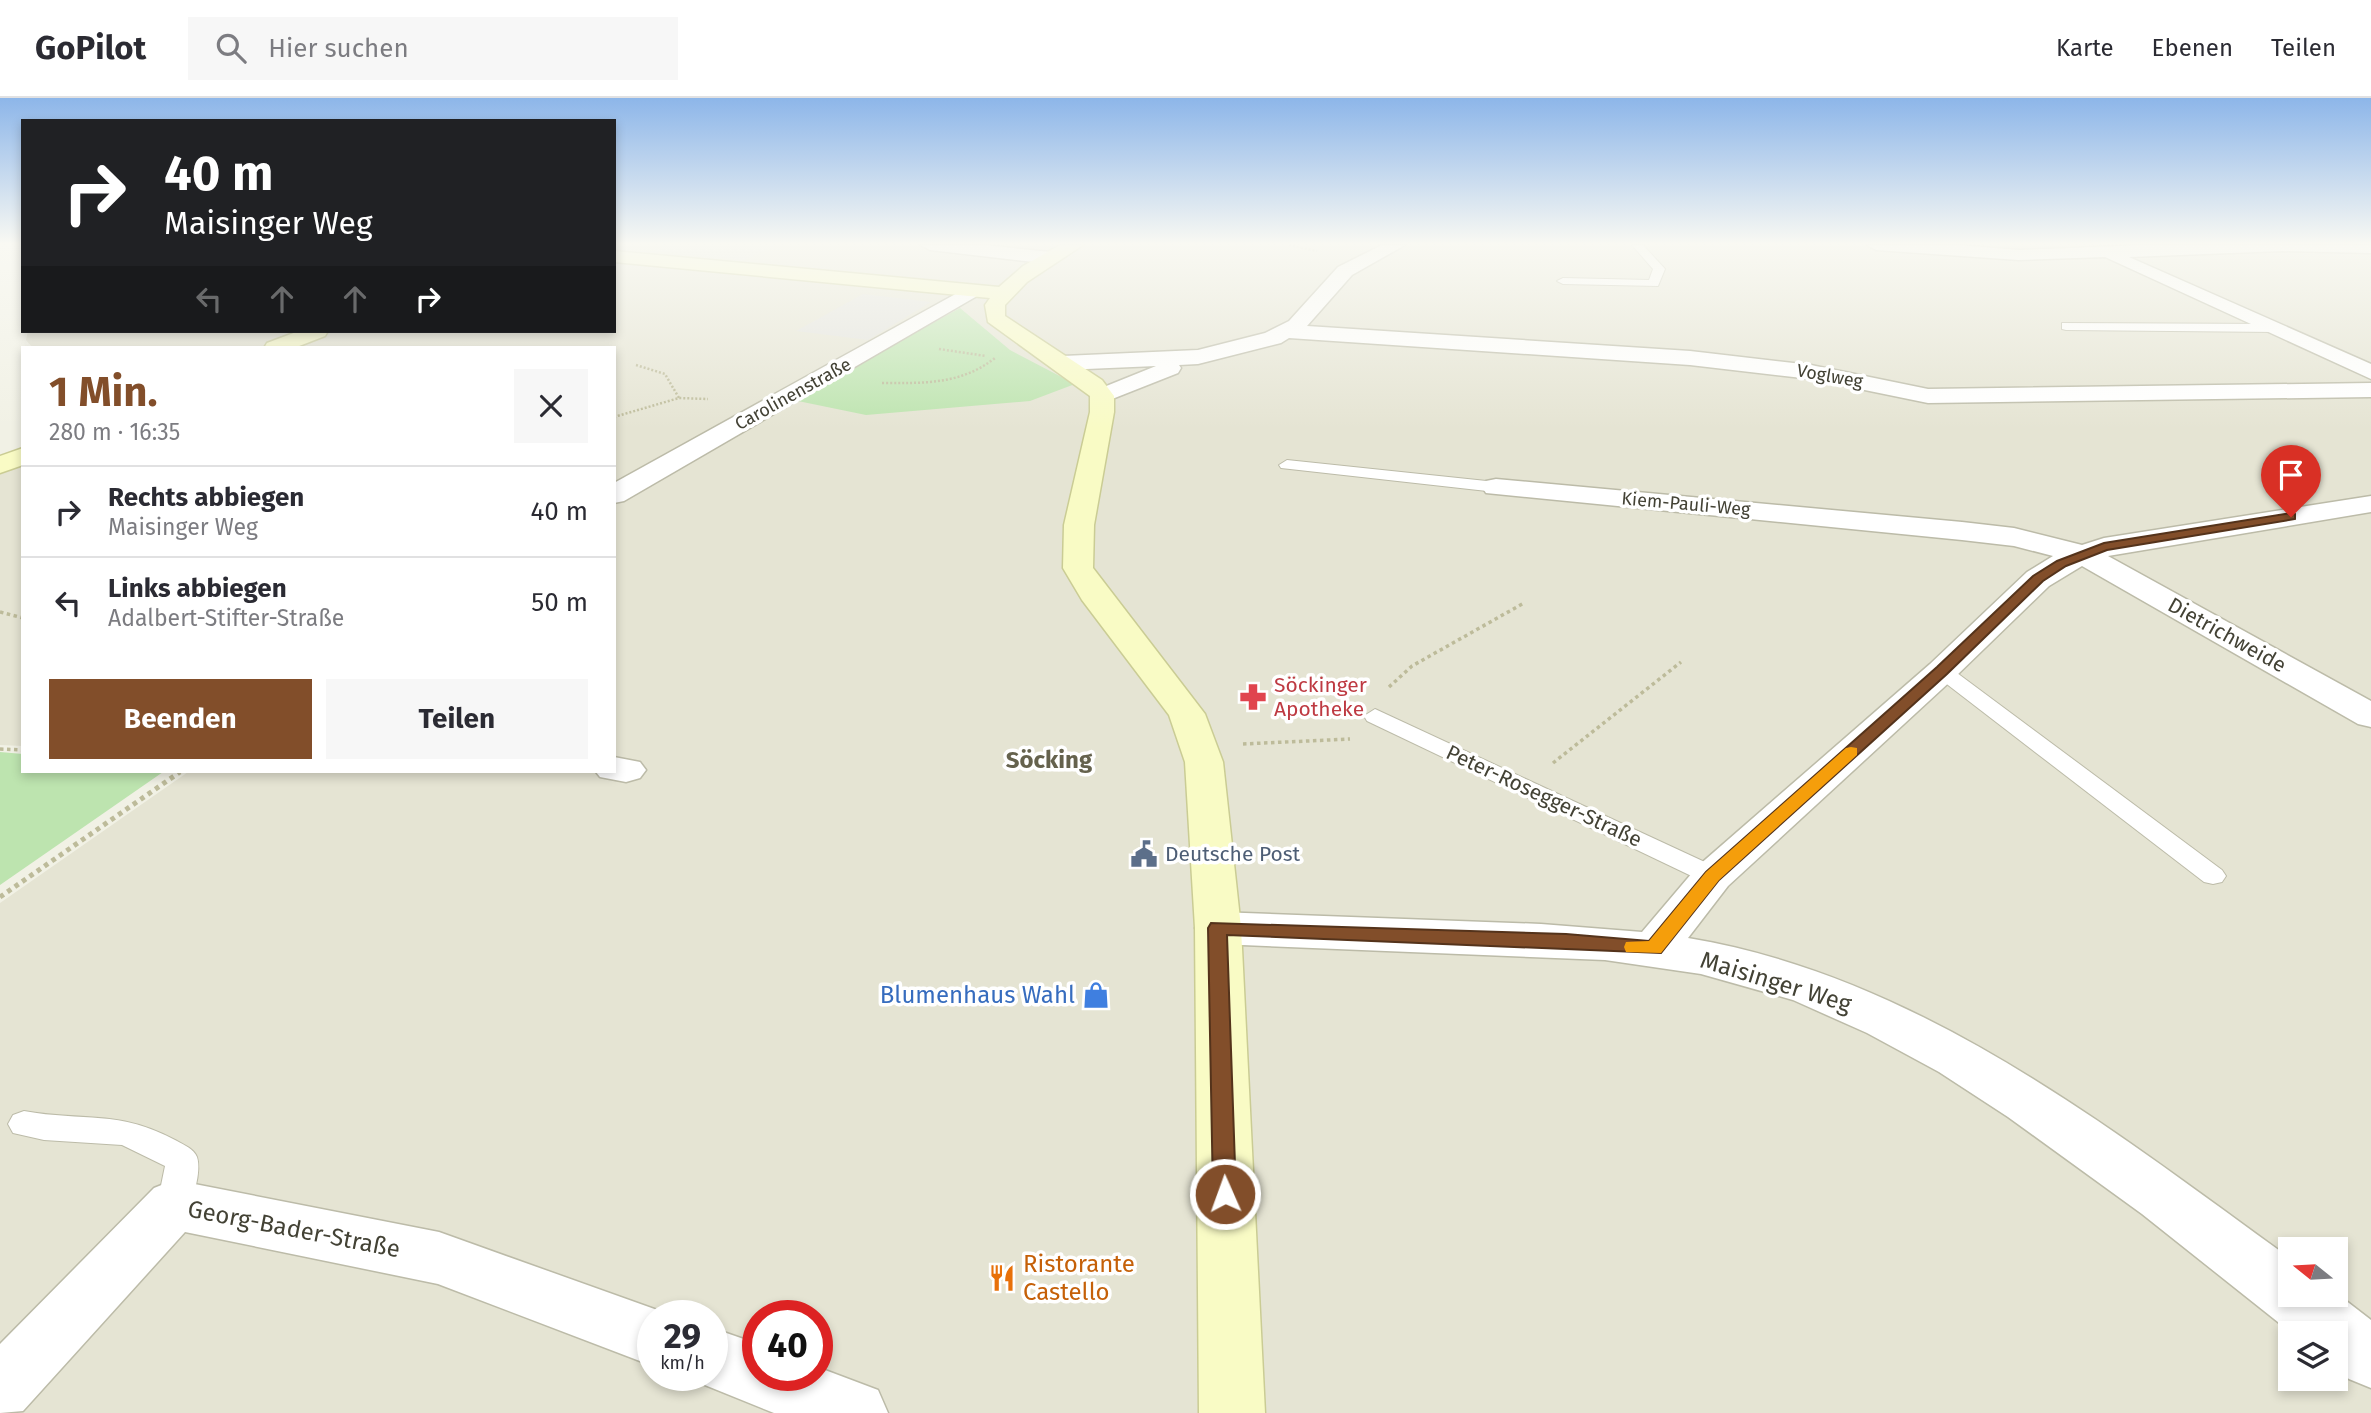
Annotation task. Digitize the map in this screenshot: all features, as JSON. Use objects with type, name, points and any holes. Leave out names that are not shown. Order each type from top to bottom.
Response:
[{"type":"street","name":"Carolinenstraße","points":[[616,494],[946,306]]},
{"type":"street","points":[[995,306],[995,318],[1094,385],[1102,396],[1102,412],[1079,526],[1078,568],[1093,593],[1187,714],[1199,746],[1210,806],[1218,928],[1232,1413]]},
{"type":"street","points":[[1102,396],[1198,357],[1273,338],[1288,331],[1311,306]]},
{"type":"street","points":[[2227,306],[2371,372]]},
{"type":"street","name":"Voglweg","points":[[1288,331],[1690,358],[1811,372],[1928,396],[2371,390]]},
{"type":"street","points":[[280,346],[312,333]]},
{"type":"street","points":[[1063,363],[1198,357]]},
{"type":"street","points":[[2343,359],[2371,359]]},
{"type":"street","points":[[0,466],[21,457]]},
{"type":"street","name":"Kiem-Pauli-Weg","points":[[1496,486],[2014,537],[2083,554]]},
{"type":"street","points":[[1654,948],[1713,876],[1942,670],[2038,579],[2083,554],[2104,547],[2371,504]]},
{"type":"street","name":"Dietrichweide","points":[[2083,554],[2371,716]]},
{"type":"street","name":"Maisinger Weg","points":[[1218,928],[1566,941],[1654,948],[1733,964],[1857,1006],[1967,1065],[2118,1166],[2278,1285]]},
{"type":"street","name":"Georg-Bader-Straße","points":[[0,1389],[174,1205],[439,1258],[637,1331]]},
{"type":"street","name":"Maisinger Weg","points":[[2306,1307],[2371,1358]]},
{"type":"street","points":[[799,1391],[855,1413]]},
{"type":"lane","points":[[2066,326],[2276,328]]},
{"type":"lane","name":"Kiem-Pauli-Weg","points":[[1287,464],[1496,486]]},
{"type":"lane","points":[[1942,670],[2213,876]]},
{"type":"lane","name":"Peter-Rosegger-Straße","points":[[1375,716],[1713,876]]},
{"type":"lane","points":[[24,1124],[54,1130],[103,1129],[152,1142],[181,1160],[174,1205]]},
{"type":"path","points":[[820,380],[873,383],[952,382],[976,375],[996,357],[884,344]]},
{"type":"path","points":[[616,416],[679,398],[666,374],[636,365]]},
{"type":"path","points":[[1375,716],[1392,682],[1412,666],[1524,603]]},
{"type":"path","points":[[0,612],[21,617]]},
{"type":"path","points":[[1525,787],[1607,717],[1681,662]]},
{"type":"path","points":[[1199,746],[1314,742],[1413,733]]},
{"type":"path","points":[[0,749],[21,750]]},
{"type":"path","points":[[0,897],[179,773]]},
{"type":"shaded area","points":[[616,306],[2371,306],[2371,1413],[0,1413],[0,903],[187,773],[616,773],[616,346],[31,346],[26,340],[28,333],[616,333]]},
{"type":"shaded area","points":[[841,306],[924,306],[868,340],[796,331]]},
{"type":"shaded area","points":[[21,461],[21,746],[0,745],[0,470]]},
{"type":"green space","points":[[960,308],[1010,350],[1075,384],[1030,401],[866,415],[793,400]]},
{"type":"green space","points":[[0,752],[21,754],[21,773],[162,773],[0,885]]},
{"type":"slow traffic","points":[[1633,947],[1654,948],[1713,876],[1851,752]]},
{"type":"place","name":"Söckinger Apotheke","points":[[1253,697]]},
{"type":"place","name":"Deutsche Post","points":[[1144,854]]},
{"type":"place","name":"Blumenhaus Wahl","points":[[1096,995]]},
{"type":"place","name":"Ristorante Castello","points":[[1002,1278]]},
{"type":"district","name":"Söcking","points":[[1049,760]]},
{"type":"route","points":[[1225,1194],[1218,928],[1566,941],[1654,948],[1713,876],[1942,670],[2038,579],[2062,563],[2104,547],[2291,517]]}]
